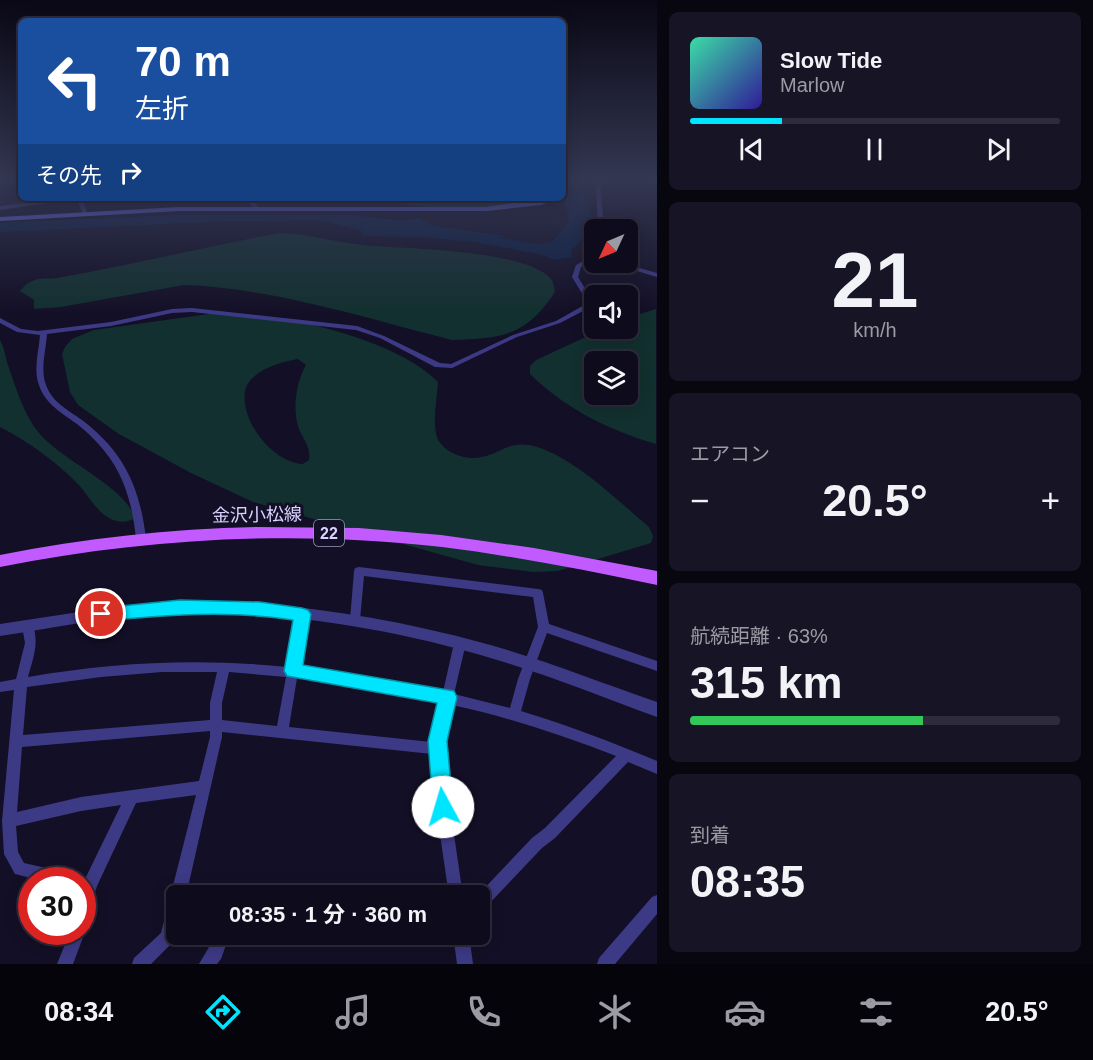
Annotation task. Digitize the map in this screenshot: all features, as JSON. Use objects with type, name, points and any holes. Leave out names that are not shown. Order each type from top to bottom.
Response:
[{"type":"main road","name":"金沢小松線","points":[[0,553],[227,527],[369,527],[443,533],[534,546],[657,569]]},
{"type":"main road","name":"金沢小松線","points":[[0,561],[141,536],[333,533],[411,538],[493,548],[657,578]]},
{"type":"street","points":[[0,320],[20,331],[44,333],[111,324],[172,311],[192,310],[357,328],[382,337],[438,365],[452,366],[515,336],[558,322],[585,308],[591,303],[575,277],[578,266],[584,263]]},
{"type":"street","points":[[638,270],[657,275]]},
{"type":"street","points":[[44,333],[40,373],[43,388],[59,407],[91,431],[116,456],[136,503],[141,536]]},
{"type":"street","points":[[355,620],[359,571],[538,593],[544,627],[514,714]]},
{"type":"street","points":[[0,630],[139,609],[260,608],[355,620],[460,643],[657,710]]},
{"type":"street","points":[[282,733],[302,614]]},
{"type":"street","points":[[19,867],[11,854],[9,820],[21,683],[31,643],[28,626]]},
{"type":"street","points":[[544,627],[657,666]]},
{"type":"street","points":[[455,885],[437,749],[460,643]]},
{"type":"street","points":[[0,687],[72,675],[162,667],[224,667],[293,671],[447,697],[514,714],[578,734],[657,768]]},
{"type":"street","points":[[180,885],[216,736],[216,703],[224,667]]},
{"type":"street","points":[[16,742],[216,725],[437,749]]},
{"type":"street","points":[[490,892],[627,754]]},
{"type":"street","points":[[9,820],[81,804],[203,787]]},
{"type":"street","points":[[95,867],[132,796]]},
{"type":"street","points":[[605,964],[657,902]]},
{"type":"street","points":[[140,964],[166,939]]},
{"type":"street","points":[[65,964],[72,945]]},
{"type":"street","points":[[207,964],[218,945]]},
{"type":"street","points":[[462,945],[465,964]]},
{"type":"green space","points":[[279,233],[300,234],[362,245],[490,256],[537,269],[551,279],[555,292],[534,318],[512,332],[486,338],[452,340],[319,305],[250,291],[216,287],[184,285],[61,307],[34,309],[34,300],[20,291],[28,283],[36,280],[85,273]]},
{"type":"green space","points":[[656,309],[656,444],[605,425],[558,398],[530,374],[530,366],[536,360],[584,338],[638,339],[638,315]]},
{"type":"green space","points":[[216,313],[270,317],[333,330],[365,340],[418,366],[438,382],[435,427],[438,439],[445,448],[457,455],[469,458],[484,457],[518,445],[537,447],[552,453],[596,482],[649,527],[653,536],[651,543],[558,571],[533,572],[478,565],[253,502],[191,473],[119,434],[78,405],[70,392],[62,354],[72,339],[94,330]],"holes":[[[298,359],[306,365],[296,396],[297,421],[309,452],[309,460],[303,464],[292,462],[281,456],[261,438],[248,415],[245,391],[252,378],[266,369]]]},
{"type":"green space","points":[[0,340],[20,399],[39,433],[62,454],[119,495],[129,506],[135,518],[119,522],[104,515],[78,484],[60,468],[41,452],[0,427]]},
{"type":"water","points":[[0,225],[146,225],[0,232]]},
{"type":"water","points":[[338,225],[432,225],[506,236],[501,238],[537,244],[552,242],[566,225],[584,225],[584,234],[580,242],[571,250],[573,257],[553,260],[544,255],[475,242],[421,237],[363,236],[363,231]]},
{"type":"route","points":[[101,614],[180,607],[260,608],[302,614],[293,671],[447,697],[437,741],[443,807]]}]
